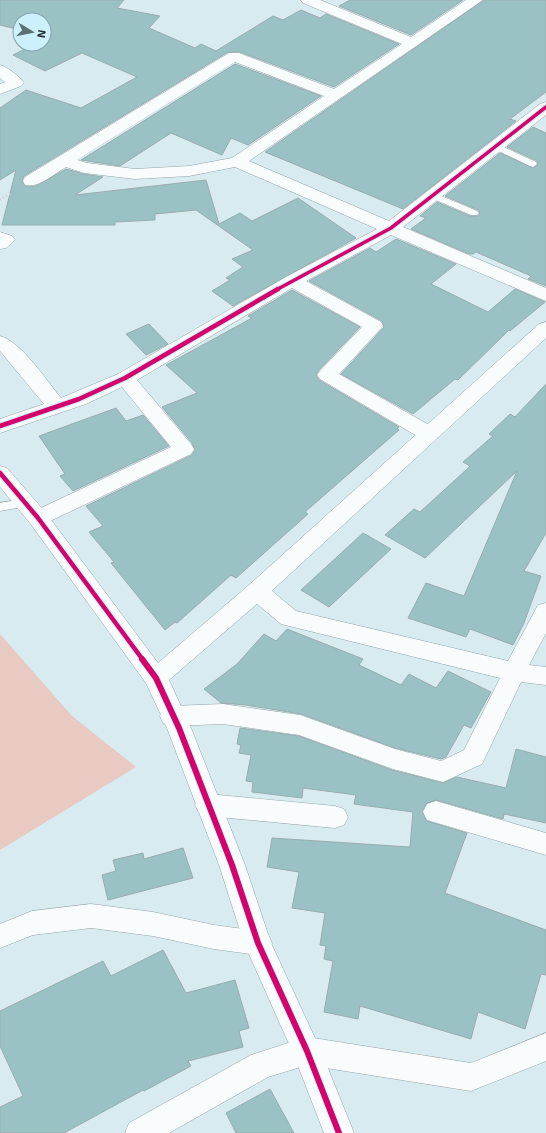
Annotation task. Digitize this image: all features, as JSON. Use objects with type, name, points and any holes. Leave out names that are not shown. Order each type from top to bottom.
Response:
[{"type":"street","points":[[308,0],[413,43]]},
{"type":"street","points":[[64,160],[84,168],[135,174],[188,171],[237,162],[476,0]]},
{"type":"street","points":[[31,181],[234,56],[336,95]]},
{"type":"street","points":[[0,70],[16,83],[0,89]]},
{"type":"street","points":[[0,426],[79,399],[124,378],[292,281],[391,228],[546,107]]},
{"type":"street","points":[[237,162],[546,295]]},
{"type":"street","points":[[0,237],[6,240],[0,244]]},
{"type":"street","points":[[292,281],[374,326],[327,374],[429,434]]},
{"type":"street","points":[[156,678],[257,592],[546,328]]},
{"type":"street","points":[[0,342],[11,350],[57,407]]},
{"type":"street","points":[[31,510],[184,449],[124,378]]},
{"type":"street","points":[[0,473],[31,510],[156,678],[178,728],[232,865],[258,943],[308,1051],[339,1133]]},
{"type":"street","points":[[257,592],[289,618],[514,672],[546,676]]},
{"type":"street","points":[[172,716],[223,714],[300,725],[393,759],[443,772],[473,757],[514,672],[546,611]]},
{"type":"street","points":[[208,805],[335,817]]},
{"type":"street","points":[[436,812],[546,844]]},
{"type":"street","points":[[0,936],[32,923],[91,916],[153,924],[214,937],[258,943]]},
{"type":"street","points":[[140,1133],[261,1065],[308,1051],[471,1077],[546,1046]]},
{"type":"lane","points":[[496,146],[533,164]]},
{"type":"lane","points":[[432,195],[474,214]]},
{"type":"lane","points":[[0,507],[31,510]]},
{"type":"shaded area","points":[[0,634],[72,716],[136,767],[0,850]]},
{"type":"building","points":[[0,0],[124,0],[117,8],[160,16],[149,28],[195,48],[201,44],[216,51],[273,16],[283,20],[301,10],[320,18],[326,14],[399,44],[334,87],[240,52],[228,52],[24,176],[22,180],[25,186],[36,186],[66,169],[103,177],[75,195],[206,180],[219,224],[240,213],[252,221],[298,198],[356,238],[233,306],[212,291],[230,280],[226,278],[243,267],[232,259],[253,250],[196,210],[155,214],[155,220],[115,222],[115,225],[2,225],[16,170],[0,180],[0,108],[26,90],[81,108],[137,77],[82,53],[45,71],[13,55],[19,52],[52,52],[52,12],[12,12],[12,28],[0,25]]},
{"type":"building","points":[[350,0],[463,0],[411,35],[339,6]]},
{"type":"building","points":[[484,0],[546,0],[546,92],[510,119],[516,121],[403,209],[265,152]]},
{"type":"building","points":[[235,64],[321,96],[248,145],[231,138],[222,155],[171,133],[120,166],[81,160]]},
{"type":"building","points":[[533,127],[546,133],[546,286],[528,279],[531,276],[476,252],[469,254],[411,229],[426,218],[420,216],[437,202],[470,216],[478,216],[480,213],[478,210],[445,196],[500,153],[533,168],[538,165],[537,161],[507,147]]},
{"type":"building","points":[[396,239],[456,264],[431,284],[488,312],[515,289],[545,302],[510,331],[509,330],[458,380],[455,379],[413,414],[341,374],[384,327],[382,321],[309,281],[370,248],[376,252]]},
{"type":"building","points":[[292,290],[360,327],[319,370],[316,375],[319,380],[399,427],[397,429],[399,430],[305,512],[308,514],[236,578],[231,575],[177,623],[175,622],[165,630],[111,563],[114,562],[89,532],[103,526],[86,506],[192,455],[195,450],[192,443],[162,407],[197,393],[166,365],[252,318],[248,316]]},
{"type":"building","points":[[149,324],[168,344],[146,355],[126,334]]},
{"type":"building","points":[[546,384],[546,533],[524,571],[541,576],[524,623],[513,645],[470,629],[466,637],[408,618],[426,583],[464,596],[517,471],[425,558],[385,535],[414,509],[420,512],[466,470],[470,466],[463,462],[493,436],[489,434],[510,414],[515,417]]},
{"type":"building","points":[[116,408],[126,421],[143,415],[169,446],[73,491],[60,476],[65,474],[39,436]]},
{"type":"building","points":[[363,533],[391,549],[329,607],[301,590]]},
{"type":"building","points":[[287,629],[363,659],[359,665],[401,685],[409,674],[436,688],[448,671],[491,692],[471,728],[464,725],[446,757],[441,759],[395,748],[301,714],[246,705],[221,703],[204,689],[237,664],[264,634],[276,641]]},
{"type":"building","points":[[240,728],[299,736],[392,770],[443,783],[457,777],[506,788],[516,749],[546,757],[546,823],[504,814],[503,819],[436,800],[427,803],[422,811],[427,821],[467,833],[445,893],[546,930],[546,975],[541,974],[525,1029],[478,1012],[471,1039],[360,1006],[358,1019],[324,1012],[333,961],[324,959],[326,946],[320,945],[325,913],[292,908],[299,872],[267,867],[272,838],[410,847],[413,812],[354,804],[356,795],[303,788],[302,798],[252,792],[253,782],[246,781],[251,755],[239,753],[241,745],[237,744]]},
{"type":"building","points":[[183,848],[193,878],[108,900],[102,875],[116,871],[113,860],[143,853],[144,859]]},
{"type":"building","points":[[163,950],[186,993],[235,980],[249,1028],[239,1031],[243,1047],[188,1061],[191,1066],[64,1133],[0,1133],[0,1107],[23,1096],[0,1046],[0,1011],[103,961],[111,976]]},
{"type":"building","points":[[270,1089],[294,1133],[236,1133],[226,1113]]},
{"type":"cycle path","points":[[0,426],[79,399],[125,378],[292,281],[391,228],[546,107]]},
{"type":"cycle path","points":[[0,473],[38,518],[156,678],[179,728],[232,865],[258,943],[307,1051],[339,1133]]}]
